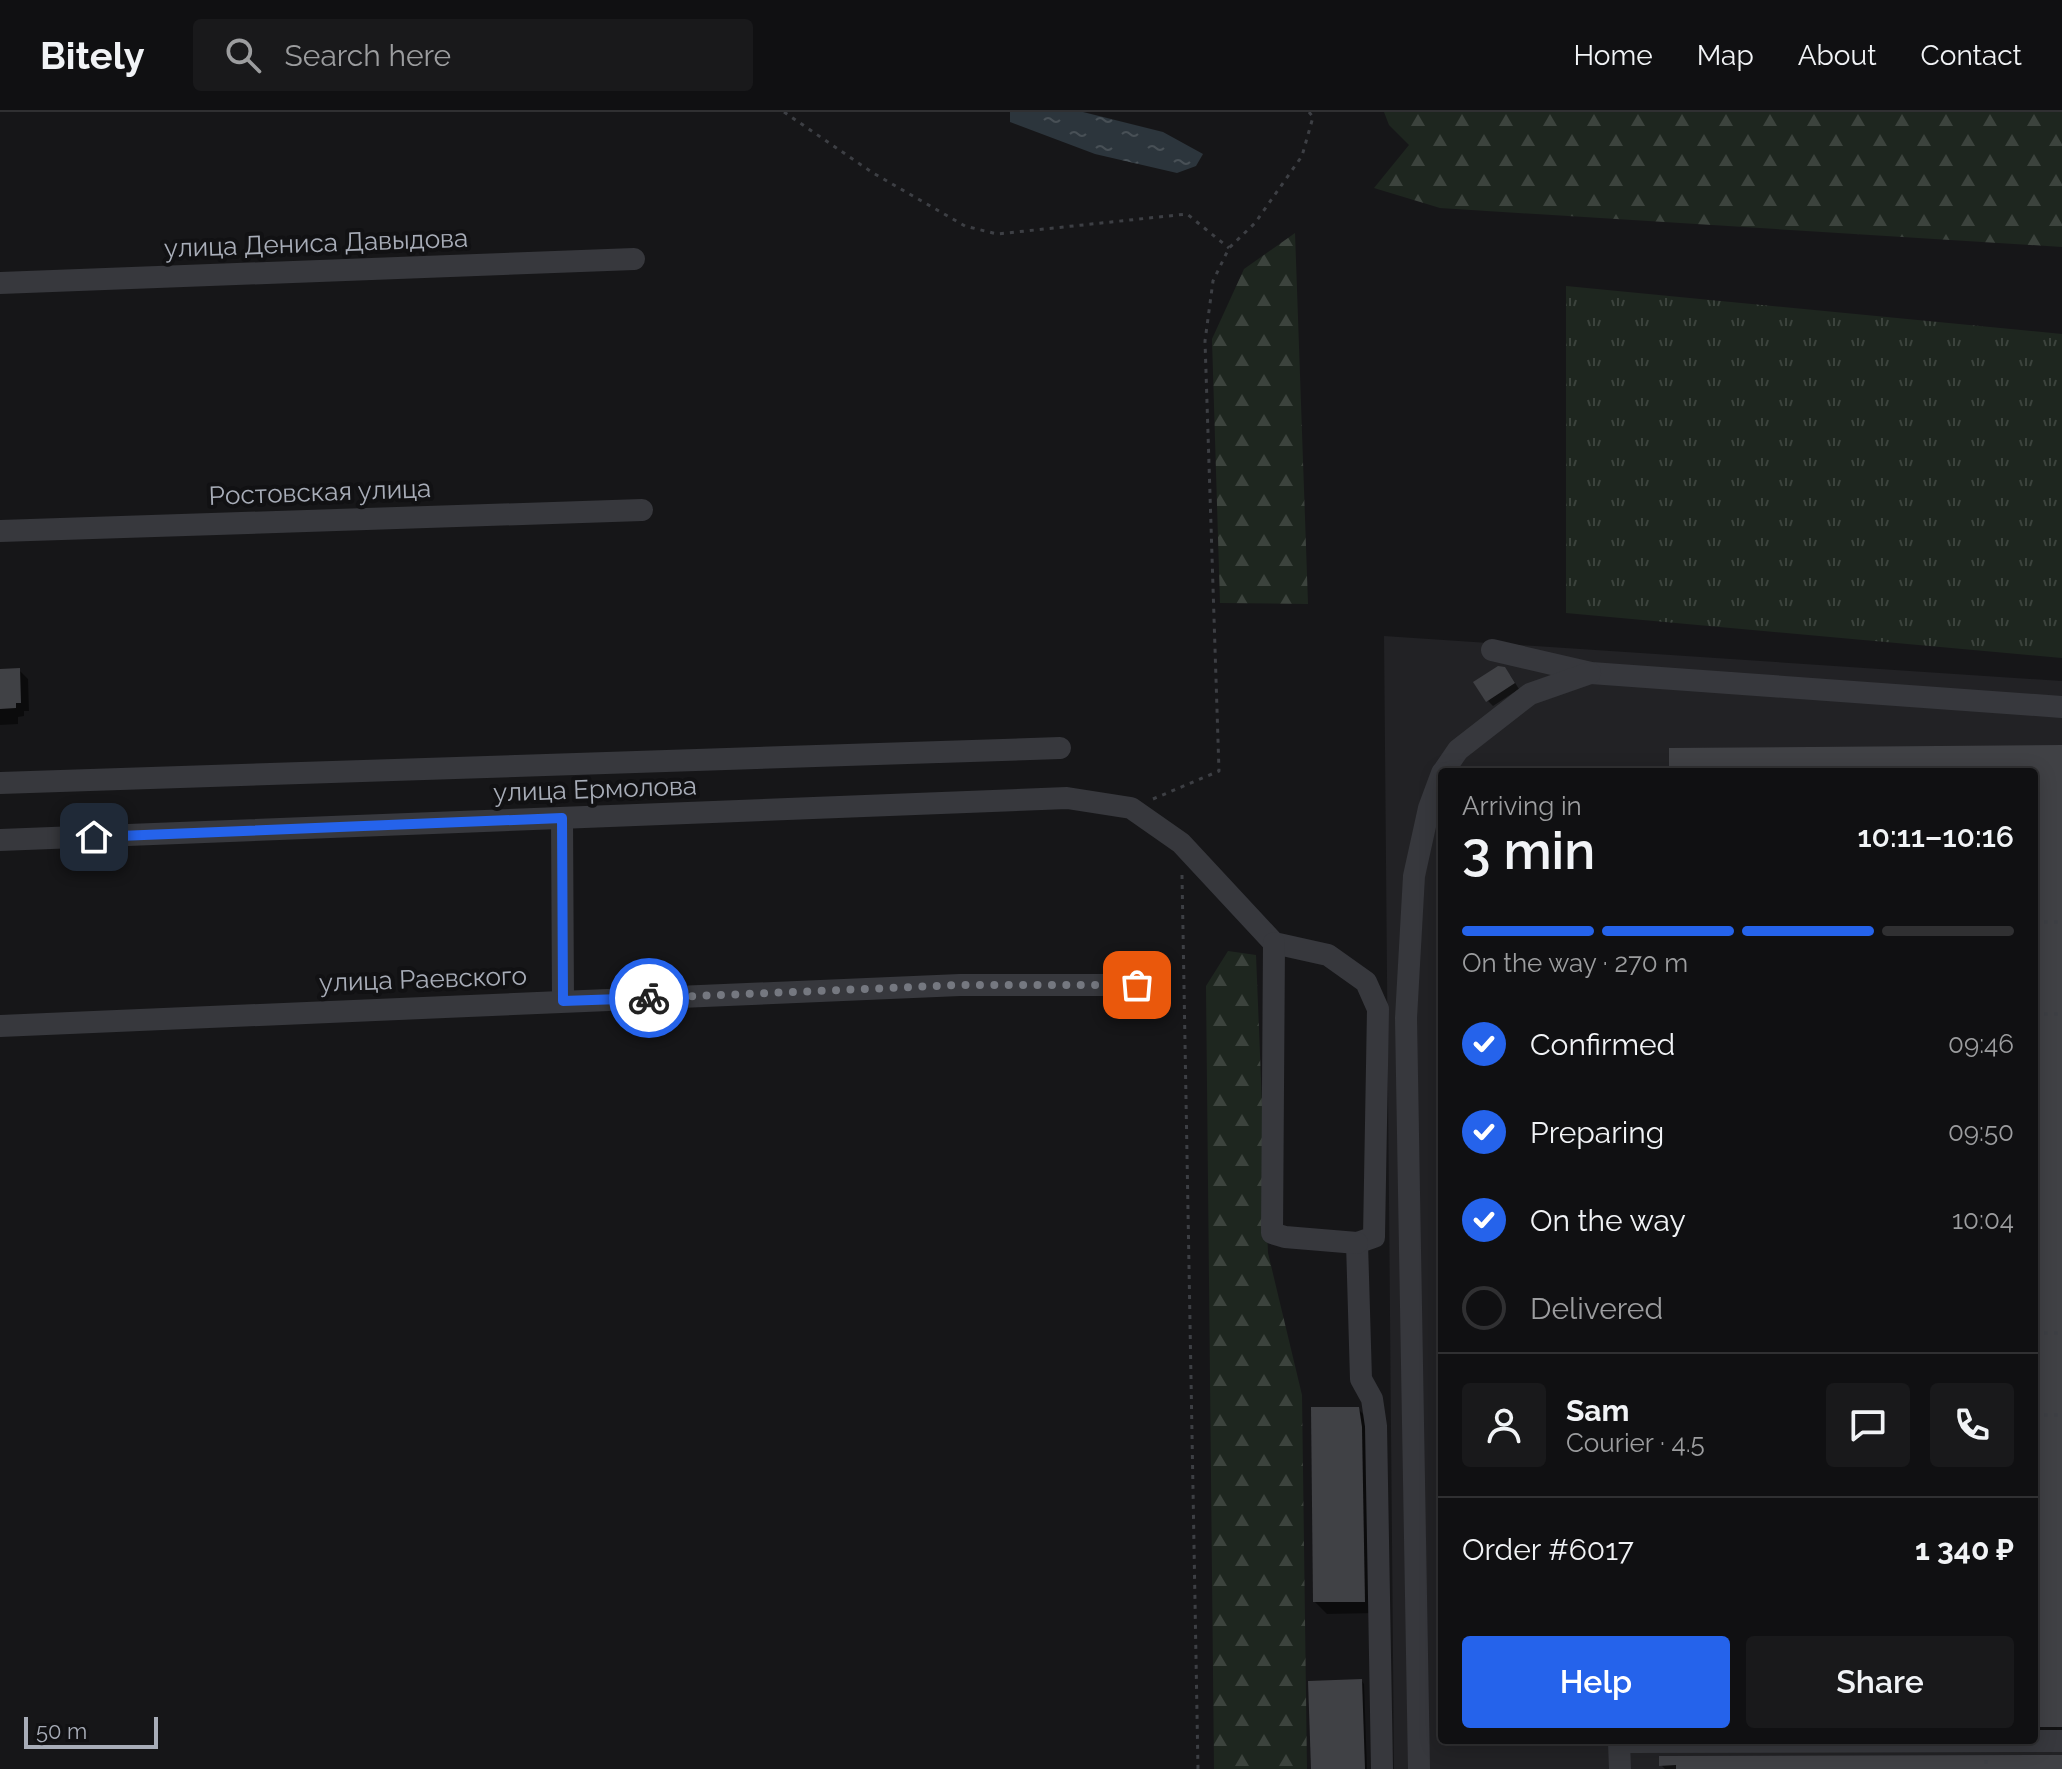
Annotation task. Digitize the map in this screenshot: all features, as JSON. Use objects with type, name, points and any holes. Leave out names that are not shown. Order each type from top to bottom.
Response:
[{"type":"street","name":"улица Дениса Давыдова","points":[[0,283],[634,259]]},
{"type":"street","name":"Ростовская улица","points":[[0,531],[642,510]]},
{"type":"street","points":[[1492,650],[1591,673],[2062,707]]},
{"type":"street","points":[[1445,768],[1458,750],[1530,694],[1591,673]]},
{"type":"street","name":"улица Ермолова","points":[[0,783],[1060,748]]},
{"type":"street","points":[[1419,1769],[1406,1018],[1414,876],[1429,808],[1438,783]]},
{"type":"street","name":"улица Ермолова","points":[[0,840],[1067,798],[1131,808],[1181,843],[1274,943]]},
{"type":"street","points":[[562,818],[563,1001]]},
{"type":"street","points":[[1274,943],[1328,955],[1366,982],[1378,1009],[1374,1237],[1357,1243],[1285,1237],[1272,1233],[1274,943]]},
{"type":"street","name":"улица Раевского","points":[[0,1026],[960,985],[1137,985]]},
{"type":"street","points":[[1357,1243],[1361,1379],[1372,1399],[1376,1426],[1382,1769]]},
{"type":"street","points":[[2038,1741],[2062,1741]]},
{"type":"street","points":[[1619,1744],[1620,1769]]},
{"type":"path","points":[[784,112],[873,173],[965,226],[997,234],[1187,214],[1229,248]]},
{"type":"path","points":[[1131,808],[1219,771],[1205,341],[1213,281],[1229,248],[1255,223],[1302,156],[1312,114]]},
{"type":"path","points":[[1181,843],[1198,1769]]},
{"type":"path","points":[[2038,922],[2062,922]]},
{"type":"path","points":[[2038,1014],[2062,1014]]},
{"type":"path","points":[[2038,1333],[2062,1333]]},
{"type":"path","points":[[2038,1415],[2062,1415]]},
{"type":"shaded area","points":[[1384,636],[2062,681],[2062,1769],[1394,1769]]},
{"type":"green space","points":[[1384,112],[2062,112],[2062,247],[1440,208],[1374,188],[1409,145],[1389,125]]},
{"type":"green space","points":[[1295,233],[1308,604],[1220,603],[1212,339],[1244,269]]},
{"type":"green space","points":[[1566,286],[2062,334],[2062,658],[1566,613]]},
{"type":"green space","points":[[1228,951],[1256,955],[1268,1253],[1302,1395],[1307,1769],[1214,1769],[1206,986]]},
{"type":"water","points":[[1010,112],[1083,112],[1163,132],[1203,154],[1196,166],[1177,173],[1095,154],[1010,122]]},
{"type":"building","points":[[1498,666],[1505,667],[1515,683],[1486,702],[1473,682]]},
{"type":"building","points":[[20,668],[21,703],[16,703],[16,708],[0,709],[0,669]]},
{"type":"building","points":[[2062,745],[2062,1727],[2038,1727],[2038,768],[1669,768],[1669,748]]},
{"type":"building","points":[[1311,1407],[1359,1407],[1365,1602],[1313,1602]]},
{"type":"building","points":[[1362,1679],[1365,1769],[1311,1769],[1308,1681]]},
{"type":"building","points":[[2062,1755],[2062,1769],[1676,1769],[1676,1765],[1659,1766],[1659,1756]]},
{"type":"way so far","points":[[649,998],[960,985],[1137,985]]},
{"type":"route","points":[[94,837],[562,818],[563,1001],[649,998]]}]
